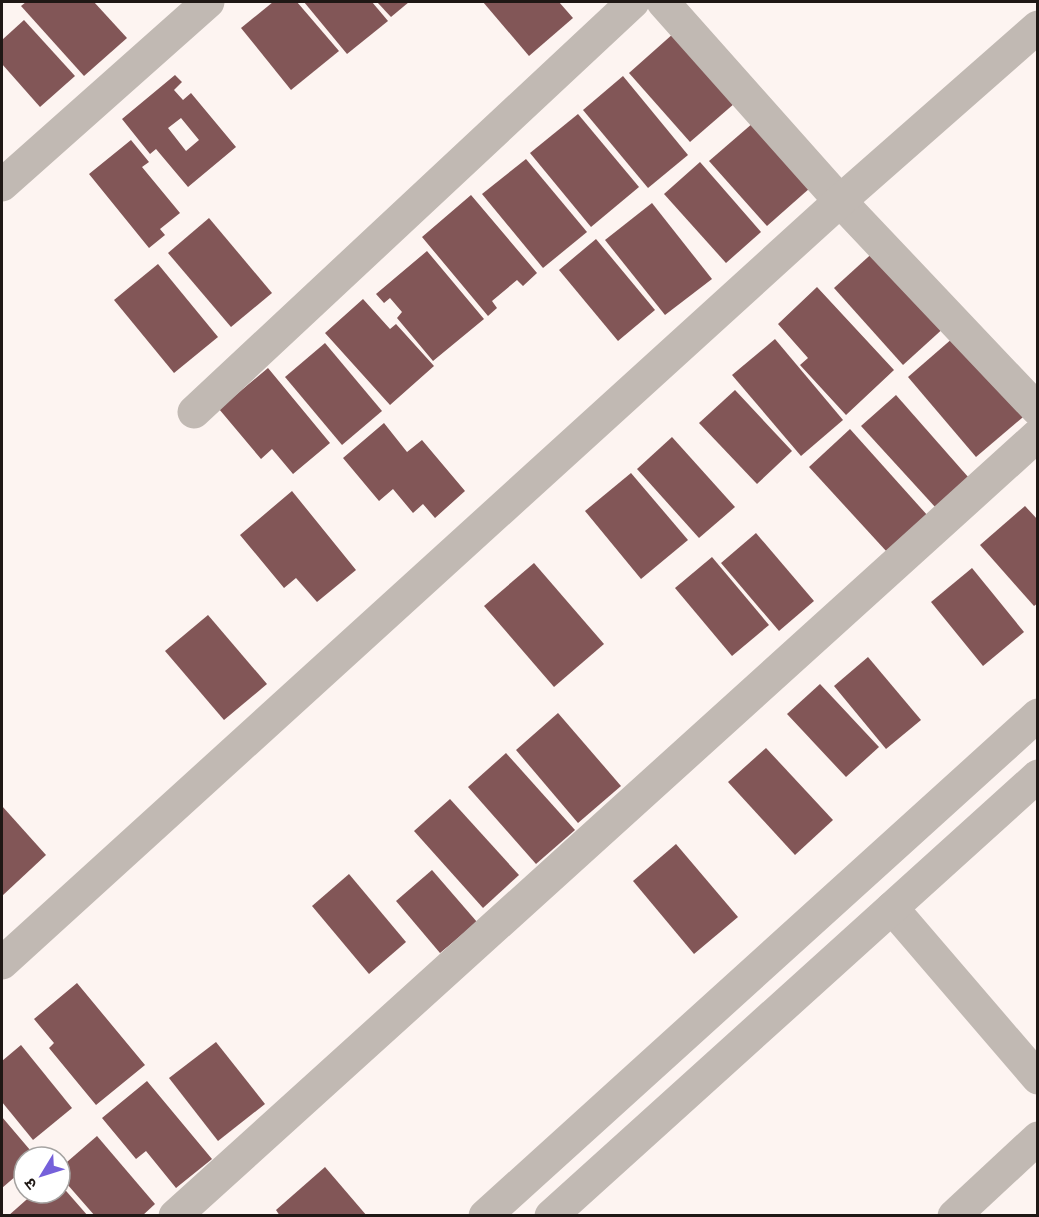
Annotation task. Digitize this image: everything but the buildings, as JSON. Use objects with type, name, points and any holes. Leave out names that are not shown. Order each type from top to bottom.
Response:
[{"type":"street","points":[[2,185],[208,2]]},
{"type":"street","points":[[194,412],[633,2]]},
{"type":"street","points":[[663,2],[840,201],[1038,410]]},
{"type":"street","points":[[2,963],[840,201],[1038,27]]},
{"type":"street","points":[[175,1215],[1038,435]]},
{"type":"street","points":[[485,1215],[1038,715]]},
{"type":"street","points":[[552,1215],[1038,776]]},
{"type":"street","points":[[892,908],[1038,1078]]},
{"type":"street","points":[[581,1128],[611,1162]]},
{"type":"street","points":[[954,1215],[1038,1138]]}]
